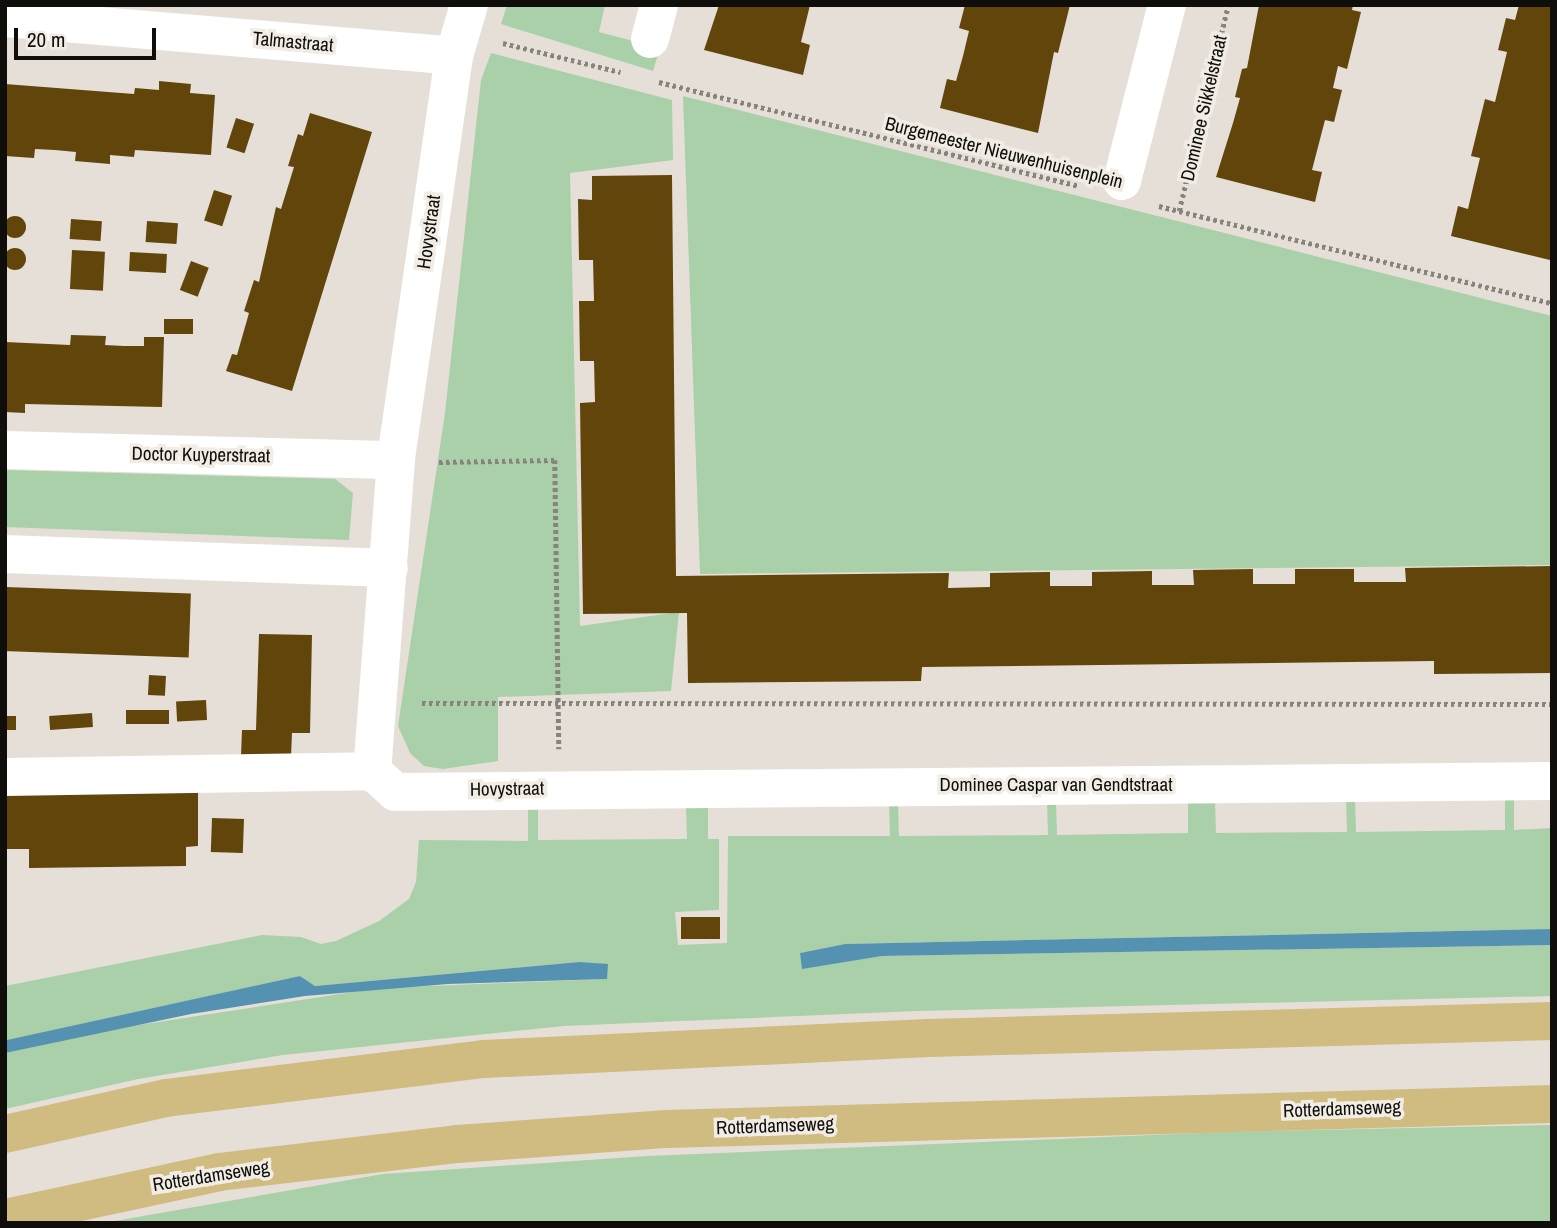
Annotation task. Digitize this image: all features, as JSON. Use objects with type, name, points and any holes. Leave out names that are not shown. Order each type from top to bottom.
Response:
[{"type":"main road","points":[[5,1134],[166,1098],[484,1059],[942,1038],[1552,1021]]},
{"type":"main road","name":"Rotterdamseweg","points":[[5,1218],[219,1172],[470,1143],[681,1129],[1552,1104]]},
{"type":"street","name":"Hovystraat","points":[[469,5],[454,56],[397,460],[372,771],[396,792],[560,788]]},
{"type":"street","points":[[1122,181],[1167,5]]},
{"type":"street","name":"Talmastraat","points":[[5,18],[454,56]]},
{"type":"street","name":"Doctor Kuyperstraat","points":[[5,450],[397,460]]},
{"type":"street","points":[[5,555],[389,568]]},
{"type":"street","points":[[5,776],[372,771]]},
{"type":"street","name":"Dominee Caspar van Gendtstraat","points":[[560,788],[1552,781]]},
{"type":"path","name":"Dominee Sikkelstraat","points":[[1179,211],[1228,5]]},
{"type":"path","points":[[497,42],[626,74]]},
{"type":"path","name":"Burgemeester Nieuwenhuisenplein","points":[[652,80],[1084,187]]},
{"type":"path","points":[[1152,204],[1552,303]]},
{"type":"path","name":"Hovystraat","points":[[397,460],[555,460],[560,788]]},
{"type":"path","points":[[377,702],[558,705],[1552,704]]},
{"type":"green space","points":[[507,5],[605,5],[599,32],[660,48],[653,71],[501,24]]},
{"type":"green space","points":[[491,53],[672,100],[673,160],[570,173],[580,626],[679,612],[671,691],[498,697],[498,761],[443,769],[424,766],[410,753],[398,726],[445,413],[481,80]]},
{"type":"green space","points":[[683,96],[1552,316],[1552,565],[700,574]]},
{"type":"green space","points":[[5,470],[335,479],[353,493],[349,540],[5,527]]},
{"type":"green space","points":[[1505,797],[1514,797],[1514,830],[1552,828],[1552,929],[845,944],[800,953],[803,968],[882,956],[1552,945],[1552,996],[917,1011],[564,1026],[283,1055],[138,1079],[5,1109],[5,1053],[113,1029],[379,988],[606,979],[579,962],[315,986],[300,976],[5,1041],[5,986],[262,935],[301,937],[321,944],[336,941],[379,921],[409,899],[416,882],[419,840],[528,841],[528,808],[538,808],[538,840],[687,839],[686,806],[708,806],[708,839],[719,839],[719,910],[675,912],[678,945],[727,943],[728,836],[890,836],[889,804],[898,804],[899,836],[1048,835],[1047,802],[1056,802],[1057,835],[1188,833],[1188,801],[1215,801],[1216,833],[1347,832],[1346,799],[1355,799],[1356,832],[1505,830]]},
{"type":"green space","points":[[1552,1125],[1552,1223],[103,1223],[383,1174],[647,1156],[1224,1132]]},
{"type":"water","points":[[1552,929],[1552,945],[882,956],[802,969],[800,953],[845,944]]},
{"type":"water","points":[[579,962],[608,964],[607,979],[448,984],[305,996],[191,1014],[5,1053],[7,1040],[300,976],[315,986]]},
{"type":"building","points":[[719,5],[810,5],[801,42],[810,45],[803,75],[704,50]]},
{"type":"building","points":[[965,5],[1070,5],[1058,53],[1054,52],[1038,133],[940,108],[947,79],[956,81],[963,56],[969,31],[959,28]]},
{"type":"building","points":[[1259,5],[1353,5],[1352,10],[1361,12],[1347,69],[1338,66],[1333,88],[1342,90],[1334,122],[1325,120],[1312,170],[1322,172],[1315,202],[1216,177],[1240,98],[1235,97],[1242,69],[1247,68]]},
{"type":"building","points":[[1519,5],[1552,5],[1550,260],[1451,236],[1458,206],[1468,209],[1480,158],[1471,156],[1485,99],[1495,102],[1507,52],[1498,50],[1506,18],[1515,20]]},
{"type":"building","points":[[159,81],[191,84],[190,93],[215,95],[211,155],[135,150],[134,157],[110,155],[110,164],[75,161],[76,152],[55,150],[35,149],[34,158],[5,156],[5,84],[134,94],[135,88],[159,90]]},
{"type":"building","points":[[310,113],[372,132],[292,391],[226,371],[232,354],[237,355],[249,313],[244,311],[254,280],[259,282],[276,207],[281,209],[294,167],[288,166],[298,134],[303,136]]},
{"type":"building","points":[[236,118],[254,124],[244,153],[226,147]]},
{"type":"building","points":[[672,175],[676,576],[949,573],[948,588],[990,587],[990,573],[1050,572],[1050,586],[1092,586],[1092,572],[1152,571],[1152,585],[1194,585],[1193,570],[1253,569],[1253,584],[1295,584],[1295,569],[1354,569],[1354,582],[1406,582],[1405,568],[1552,566],[1552,673],[1434,674],[1434,661],[922,667],[921,681],[688,683],[687,613],[583,614],[580,403],[595,402],[594,361],[580,361],[579,301],[594,301],[593,260],[579,260],[578,199],[592,200],[592,176]]},
{"type":"building","points":[[214,190],[232,196],[222,226],[204,220]]},
{"type":"building","points":[[15,216],[23,219],[26,227],[23,235],[15,238],[7,235],[4,227],[7,219]]},
{"type":"building","points":[[71,219],[102,221],[101,241],[70,239]]},
{"type":"building","points":[[147,221],[178,223],[176,244],[146,242]]},
{"type":"building","points":[[15,248],[23,251],[26,259],[23,267],[15,270],[7,267],[4,259],[7,251]]},
{"type":"building","points":[[72,250],[105,252],[103,291],[70,289]]},
{"type":"building","points":[[130,252],[167,254],[166,273],[129,271]]},
{"type":"building","points":[[191,261],[209,268],[198,297],[180,290]]},
{"type":"building","points":[[164,319],[193,319],[193,334],[164,334]]},
{"type":"building","points":[[71,335],[106,336],[105,345],[124,346],[144,346],[144,337],[164,337],[162,407],[25,404],[25,413],[5,412],[5,342],[70,345]]},
{"type":"building","points":[[5,587],[191,593],[189,657],[5,651]]},
{"type":"building","points":[[259,634],[312,635],[310,733],[292,733],[291,757],[241,756],[242,730],[256,730]]},
{"type":"building","points":[[149,675],[166,676],[165,696],[148,695]]},
{"type":"building","points":[[206,700],[207,720],[177,722],[176,702]]},
{"type":"building","points":[[126,710],[169,710],[169,724],[126,724]]},
{"type":"building","points":[[92,713],[93,727],[50,730],[49,716]]},
{"type":"building","points":[[5,716],[16,716],[16,730],[5,730]]},
{"type":"building","points":[[198,789],[198,846],[186,847],[186,866],[29,868],[29,849],[5,849],[5,791]]},
{"type":"building","points":[[212,818],[244,819],[243,853],[211,852]]},
{"type":"building","points":[[681,917],[720,917],[720,939],[681,939]]}]
